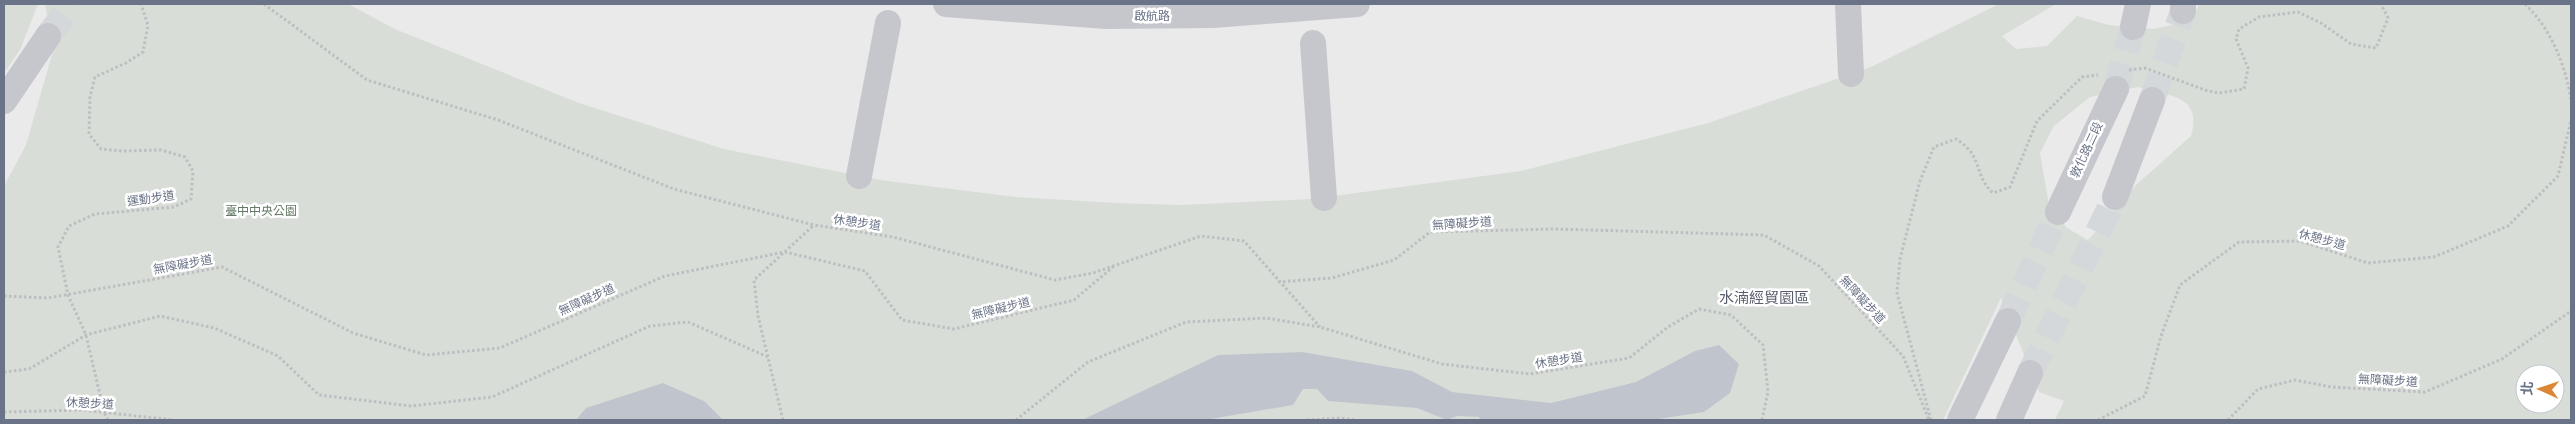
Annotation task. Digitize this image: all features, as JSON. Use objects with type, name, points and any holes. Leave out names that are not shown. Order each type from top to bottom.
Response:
[{"type":"street","name":"啟航路","points":[[946,4],[1106,16],[1213,15],[1282,6],[1347,4]]},
{"type":"street","points":[[1848,4],[1851,74]]},
{"type":"street","points":[[859,176],[888,24]]},
{"type":"street","points":[[4,101],[48,36]]},
{"type":"street","points":[[1313,43],[1324,198]]},
{"type":"street","name":"敦化路二段","points":[[2058,212],[2116,89]]},
{"type":"street","points":[[2115,197],[2152,100]]},
{"type":"street","points":[[1960,420],[2008,321]]},
{"type":"street","points":[[2009,420],[2030,374]]},
{"type":"path","name":"運動步道","points":[[108,420],[104,412],[86,335],[68,295],[58,247],[68,226],[94,214],[174,207],[191,199],[193,170],[185,157],[161,150],[122,151],[101,149],[90,134],[90,96],[94,77],[143,52],[148,25],[141,4]]},
{"type":"path","points":[[264,4],[367,80],[498,120],[674,188],[814,225]]},
{"type":"path","points":[[2525,4],[2541,18],[2566,70],[2571,99]]},
{"type":"path","name":"休憩步道","points":[[2098,420],[2145,396],[2161,336],[2180,285],[2239,242],[2300,241],[2368,263],[2434,257],[2508,226],[2558,176],[2571,120]]},
{"type":"path","name":"休憩步道","points":[[783,420],[758,316],[754,280],[814,225],[892,237],[1055,280],[1114,266]]},
{"type":"path","name":"無障礙步道","points":[[4,296],[48,298],[222,267],[353,333],[426,355],[500,348],[665,276],[785,252],[865,271],[902,320],[954,329],[1074,300],[1114,266],[1201,236],[1244,241],[1278,282],[1332,278],[1394,260],[1430,232],[1554,229],[1764,235],[1818,266],[1903,356],[1929,420]]},
{"type":"path","points":[[1278,282],[1320,327]]},
{"type":"path","name":"休憩步道","points":[[1016,420],[1088,362],[1186,322],[1266,318],[1320,327],[1442,364],[1530,374],[1629,358],[1668,326],[1699,309],[1731,315],[1763,345],[1768,392],[1762,420]]},
{"type":"path","name":"無障礙步道","points":[[2228,420],[2258,389],[2295,380],[2331,387],[2425,392],[2502,359],[2571,311]]},
{"type":"path","points":[[4,372],[30,369],[86,335],[160,316],[214,328],[278,356],[319,395],[411,406],[492,397],[650,326],[688,322],[768,357]]},
{"type":"path","name":"休憩步道","points":[[4,412],[82,410],[174,420]]},
{"type":"path","points":[[1307,420],[1340,418],[1355,420]]},
{"type":"shaded area","name":"臺中中央公園","points":[[4,4],[2571,4],[2571,420],[4,420]]},
{"type":"shaded area","points":[[1719,345],[1739,364],[1730,393],[1704,412],[1652,420],[1480,420],[1479,417],[1457,416],[1447,420],[1417,408],[1328,401],[1317,389],[1303,389],[1293,405],[1205,420],[1082,420],[1218,355],[1302,352],[1412,371],[1452,392],[1551,403],[1636,382],[1695,351]]},
{"type":"shaded area","points":[[663,383],[704,401],[723,420],[576,420],[586,408]]},
{"type":"green space","points":[[4,4],[38,4],[20,50],[4,73]]},
{"type":"green space","name":"臺中中央公園","points":[[45,4],[348,4],[395,29],[579,103],[724,149],[880,180],[1016,197],[1180,205],[1311,199],[1521,171],[1708,123],[1851,74],[1873,66],[1999,4],[2056,4],[2002,36],[2016,49],[2047,46],[2077,16],[2109,25],[2154,29],[2193,20],[2199,4],[2571,4],[2571,420],[2055,420],[2064,401],[2039,392],[2001,298],[1943,420],[4,420],[4,186],[26,145],[53,51]],"holes":[[[2138,87],[2172,96],[2188,105],[2192,112],[2191,136],[2136,185],[2088,240],[2067,228],[2049,205],[2040,153],[2054,126],[2090,97]]]},
{"type":"tunnel","points":[[48,36],[72,4]]},
{"type":"tunnel","points":[[2152,100],[2183,11]]},
{"type":"tunnel","points":[[2116,89],[2133,27]]},
{"type":"tunnel","points":[[2030,373],[2115,197]]},
{"type":"tunnel","points":[[2008,321],[2058,212]]},
{"type":"district","name":"水湳經貿園區","points":[[1764,298]]}]
